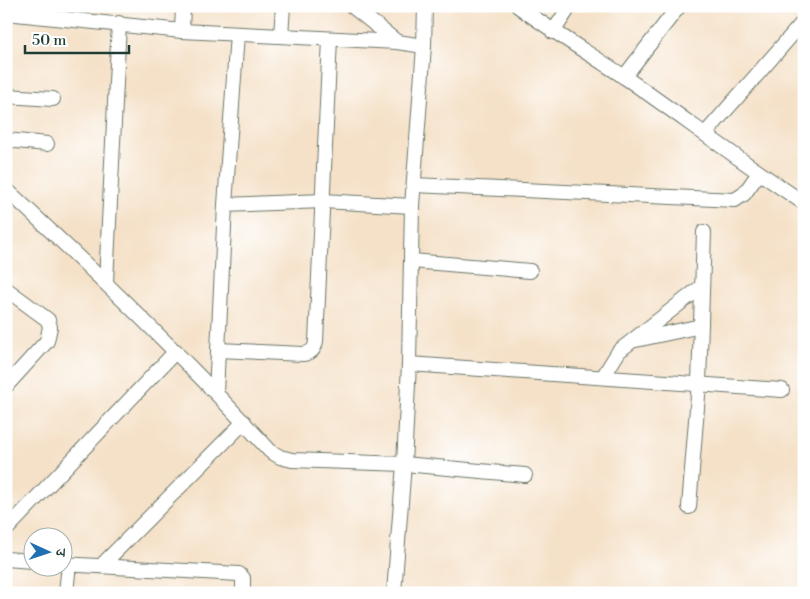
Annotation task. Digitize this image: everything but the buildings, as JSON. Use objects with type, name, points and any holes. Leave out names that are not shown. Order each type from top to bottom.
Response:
[{"type":"street","points":[[182,31],[183,6]]},
{"type":"street","points":[[281,36],[283,6]]},
{"type":"street","points":[[352,6],[397,42]]},
{"type":"street","points":[[394,593],[404,464],[409,364],[412,206],[424,46],[425,6]]},
{"type":"street","points":[[518,6],[553,32],[624,77],[804,203]]},
{"type":"street","points":[[553,32],[570,6]]},
{"type":"street","points":[[624,77],[679,6]]},
{"type":"street","points":[[6,13],[119,23],[182,31],[397,42],[424,46]]},
{"type":"street","points":[[705,134],[804,22]]},
{"type":"street","points":[[106,282],[119,23]]},
{"type":"street","points":[[216,393],[237,34]]},
{"type":"street","points":[[218,350],[303,354],[315,349],[330,39]]},
{"type":"street","points":[[6,96],[54,99]]},
{"type":"street","points":[[6,140],[47,144]]},
{"type":"street","points":[[414,185],[735,200],[744,194],[759,173]]},
{"type":"street","points":[[6,189],[106,282],[176,351],[270,450],[280,457],[292,460],[404,464],[526,475]]},
{"type":"street","points":[[226,205],[323,201],[412,206]]},
{"type":"street","points":[[689,507],[699,383],[704,232]]},
{"type":"street","points":[[412,260],[530,271]]},
{"type":"street","points":[[603,377],[619,351],[702,287]]},
{"type":"street","points":[[6,289],[48,320],[50,327],[47,341],[6,386]]},
{"type":"street","points":[[631,342],[701,326]]},
{"type":"street","points":[[6,530],[176,351]]},
{"type":"street","points":[[409,364],[782,390]]},
{"type":"street","points":[[101,566],[244,422]]},
{"type":"street","points":[[6,559],[22,560]]},
{"type":"street","points":[[72,564],[239,574],[243,578],[243,593]]},
{"type":"street","points":[[66,576],[66,593]]}]
